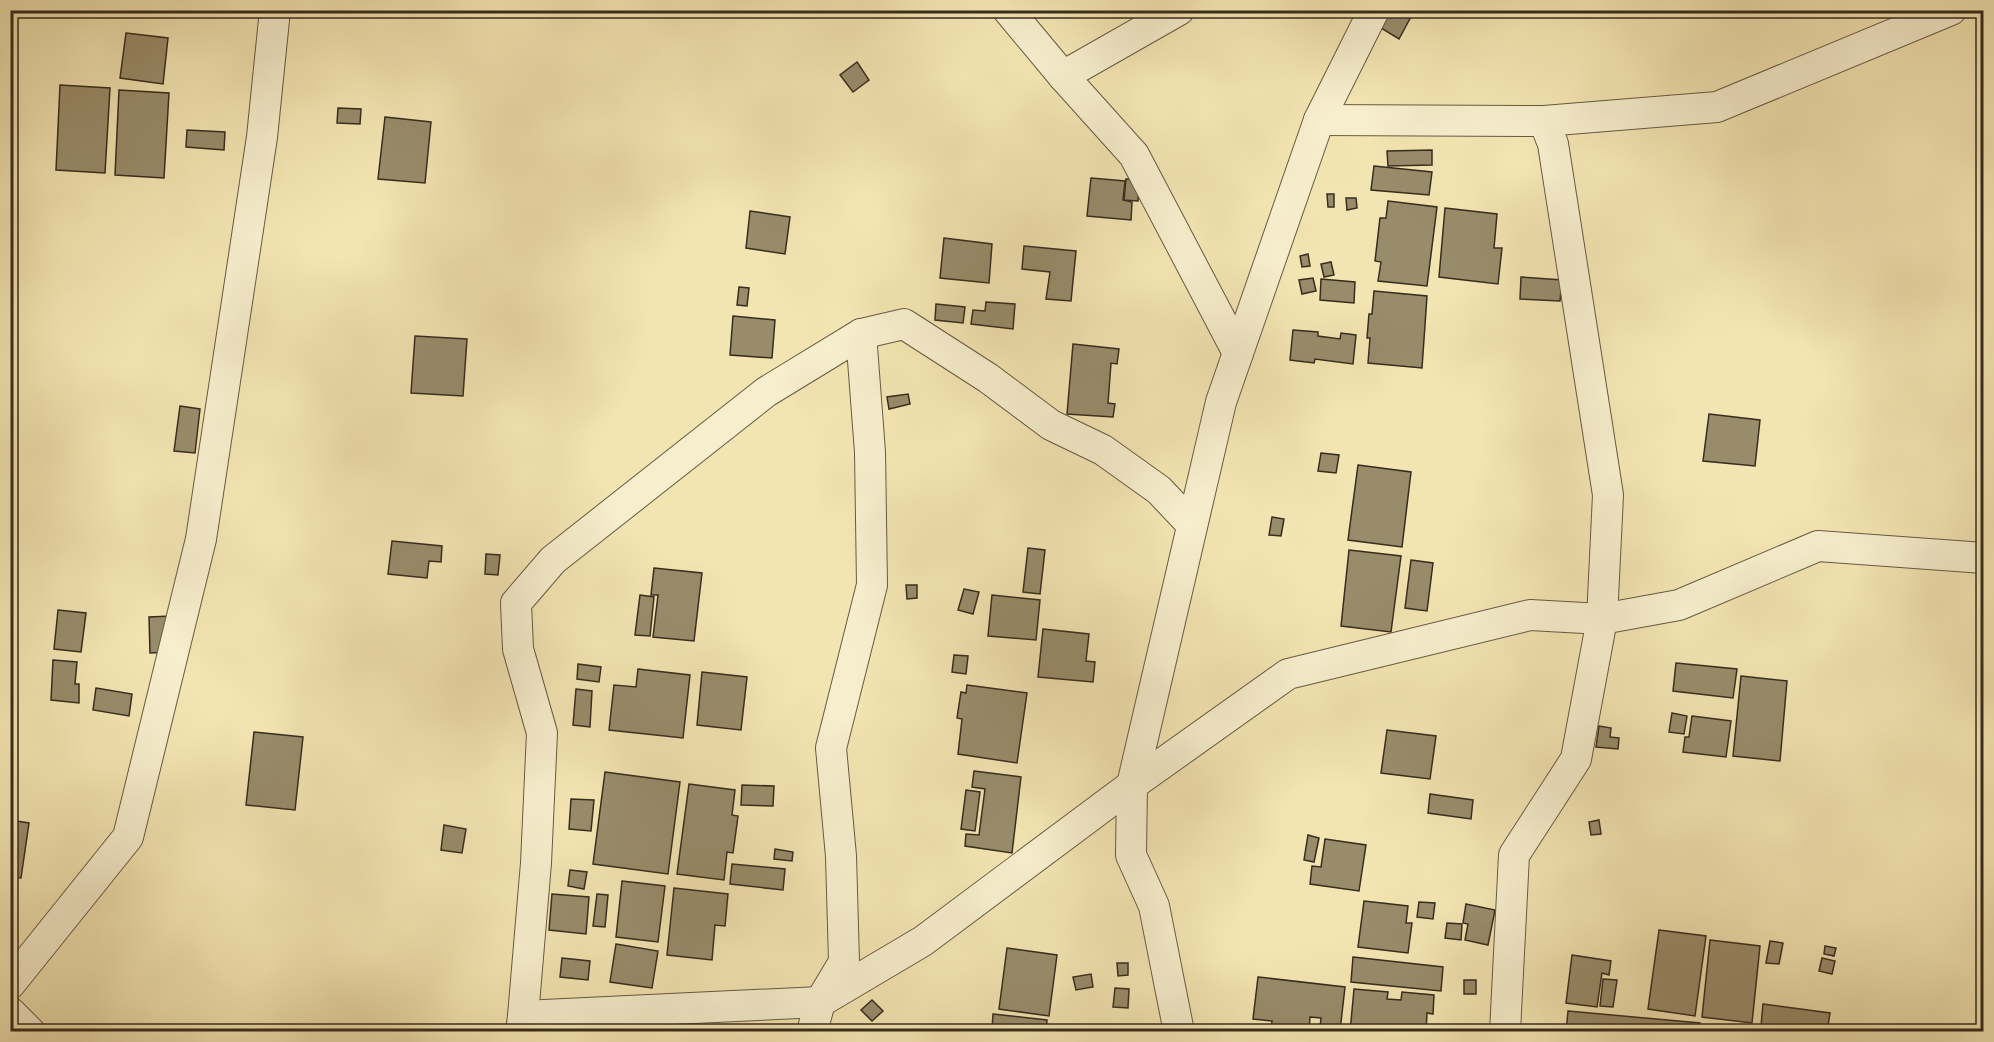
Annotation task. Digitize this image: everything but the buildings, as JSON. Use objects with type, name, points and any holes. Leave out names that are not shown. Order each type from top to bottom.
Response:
[{"type":"street","points":[[10,984],[128,837],[201,539],[262,137],[275,10]]},
{"type":"street","points":[[1008,10],[1134,155],[1238,353]]},
{"type":"street","points":[[1063,76],[1179,10]]},
{"type":"street","points":[[1179,1032],[1154,906],[1131,855],[1132,785],[1221,402],[1319,120],[1374,10]]},
{"type":"street","points":[[1319,120],[1544,121],[1717,107],[1951,10]]},
{"type":"street","points":[[1505,1032],[1514,855],[1576,759],[1602,619],[1608,495],[1553,144],[1544,121]]},
{"type":"street","points":[[1192,525],[1158,490],[1103,450],[1050,425],[988,378],[904,324],[861,334],[766,392],[553,560],[516,603],[518,649],[542,733],[536,863],[522,1024],[820,1002],[923,941],[1132,785],[1288,674],[1530,615],[1602,619],[1679,604],[1818,546],[1983,558]]},
{"type":"street","points":[[812,1032],[820,1002],[844,962],[841,856],[831,748],[872,585],[870,452],[861,334]]},
{"type":"street","points":[[10,1012],[30,1032]]}]
